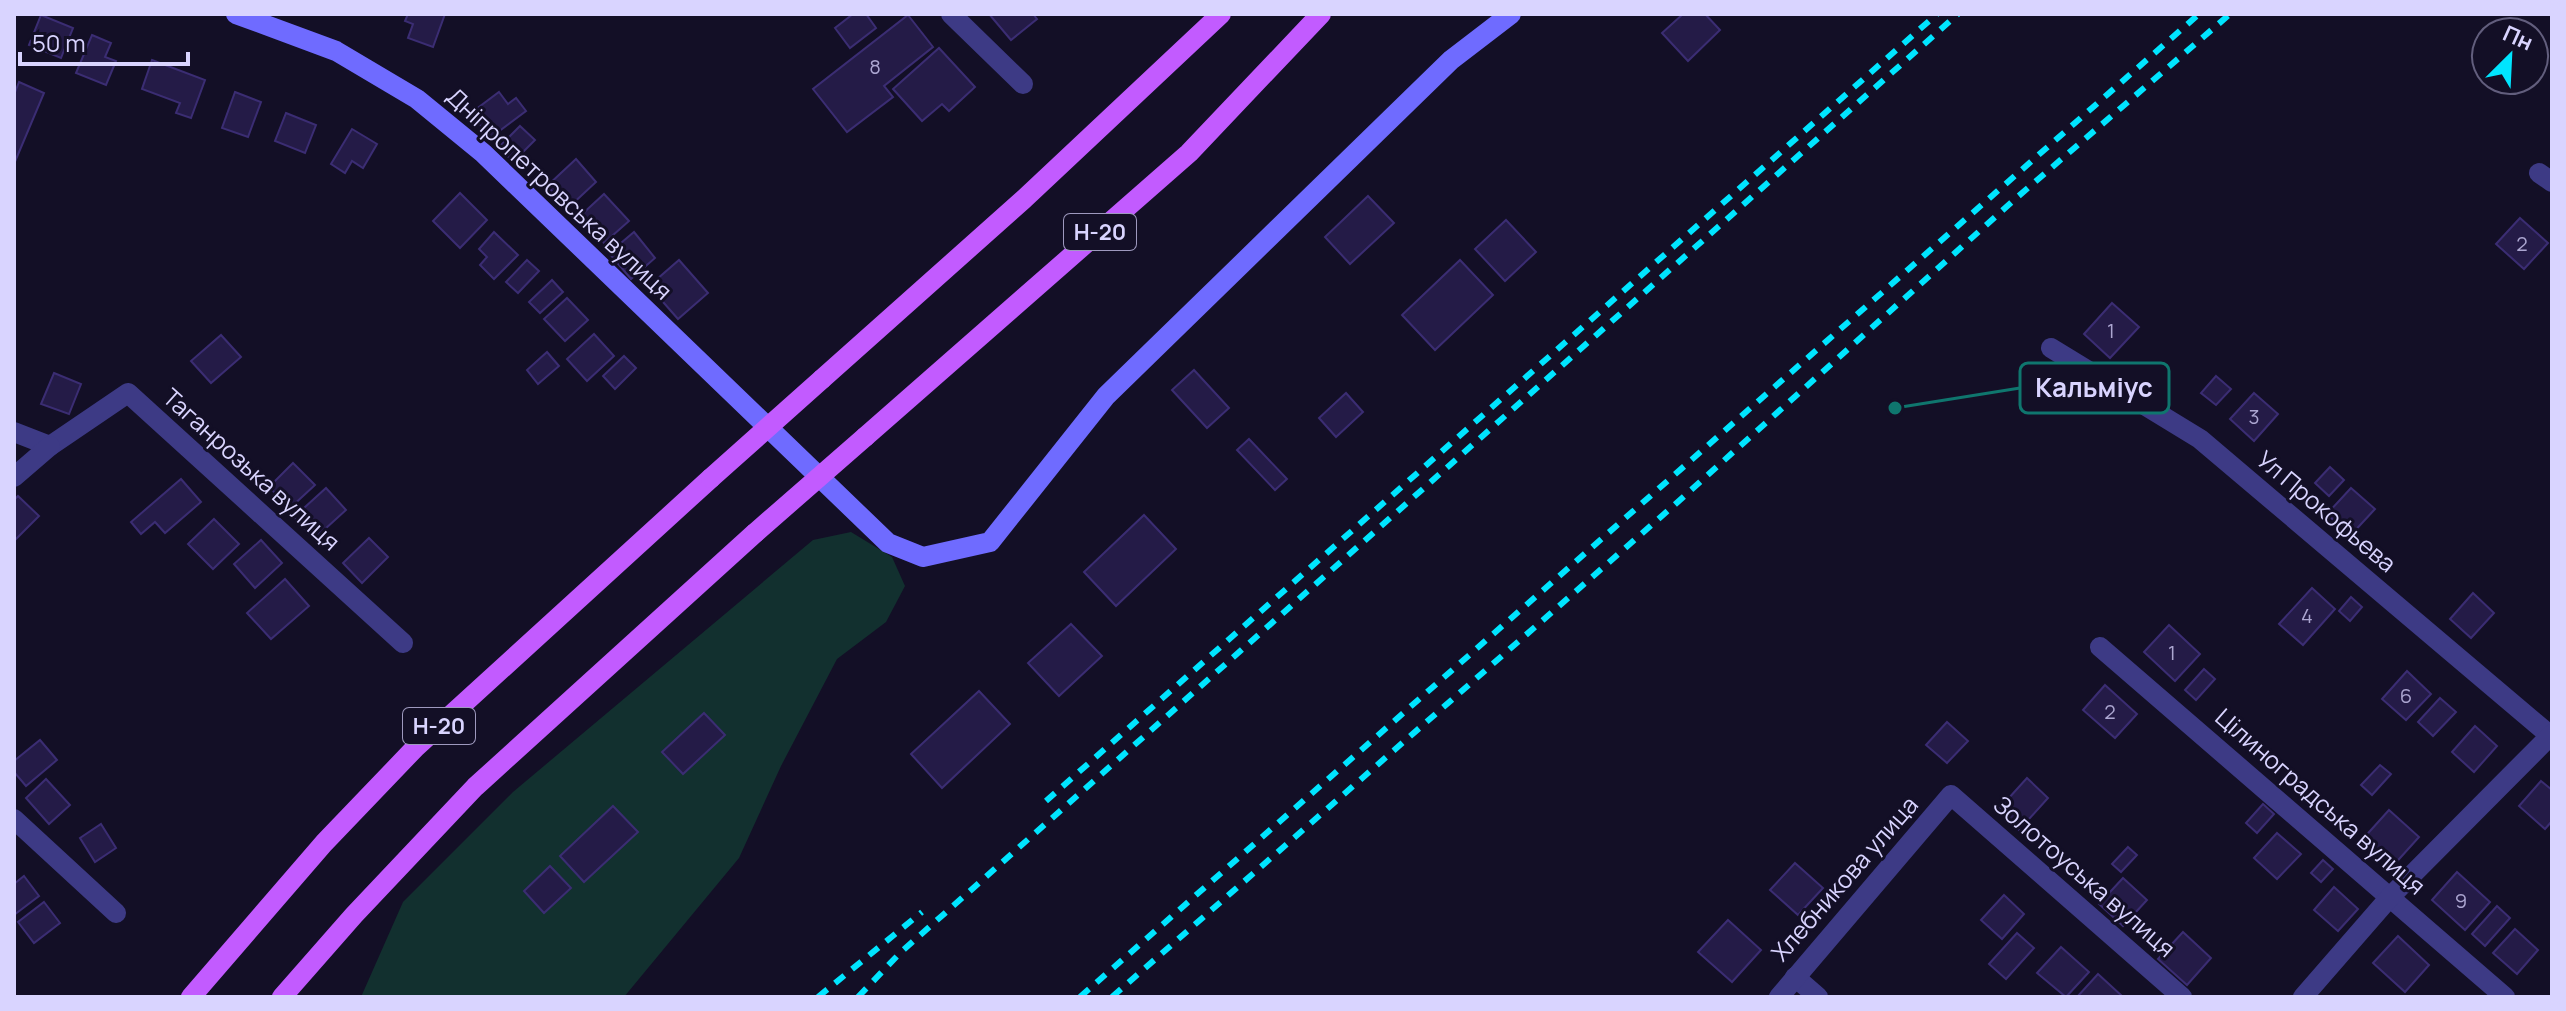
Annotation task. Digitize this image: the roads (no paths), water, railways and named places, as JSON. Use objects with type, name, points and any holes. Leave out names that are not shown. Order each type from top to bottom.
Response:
[{"type":"main road","name":"Н-20","points":[[191,997],[324,843],[416,747],[1024,199],[1221,14]]},
{"type":"main road","name":"Н-20","points":[[282,997],[354,915],[475,787],[755,533],[1189,153],[1321,14]]},
{"type":"street","name":"Дніпропетровська вулиця","points":[[236,14],[336,51],[417,99],[483,153],[888,543],[923,557],[990,542],[1106,396],[1451,60],[1511,14]]},
{"type":"street","points":[[951,14],[1023,84]]},
{"type":"street","name":"Ул Прокофьева","points":[[2051,348],[2200,439],[2551,736]]},
{"type":"street","name":"Таганрозька вулиця","points":[[50,446],[128,393],[403,643]]},
{"type":"street","points":[[14,432],[50,446],[14,477]]},
{"type":"street","name":"Цілиноградська вулиця","points":[[2100,647],[2505,997]]},
{"type":"street","points":[[2303,997],[2390,897],[2551,736]]},
{"type":"street","name":"Хлебникова улица","points":[[1779,997],[1951,795]]},
{"type":"street","name":"Золотоуська вулиця","points":[[1951,795],[2182,997]]},
{"type":"street","points":[[14,819],[116,913]]},
{"type":"street","points":[[1795,977],[1818,997]]},
{"type":"railway","points":[[1046,801],[1937,14]]},
{"type":"railway","points":[[858,997],[900,953],[1958,14]]},
{"type":"railway","points":[[1080,997],[2199,14]]},
{"type":"railway","points":[[1112,997],[1671,508],[2014,200],[2230,14]]},
{"type":"railway","points":[[818,997],[922,912]]},
{"type":"place","name":"Кальміус","points":[[1895,408]]}]
